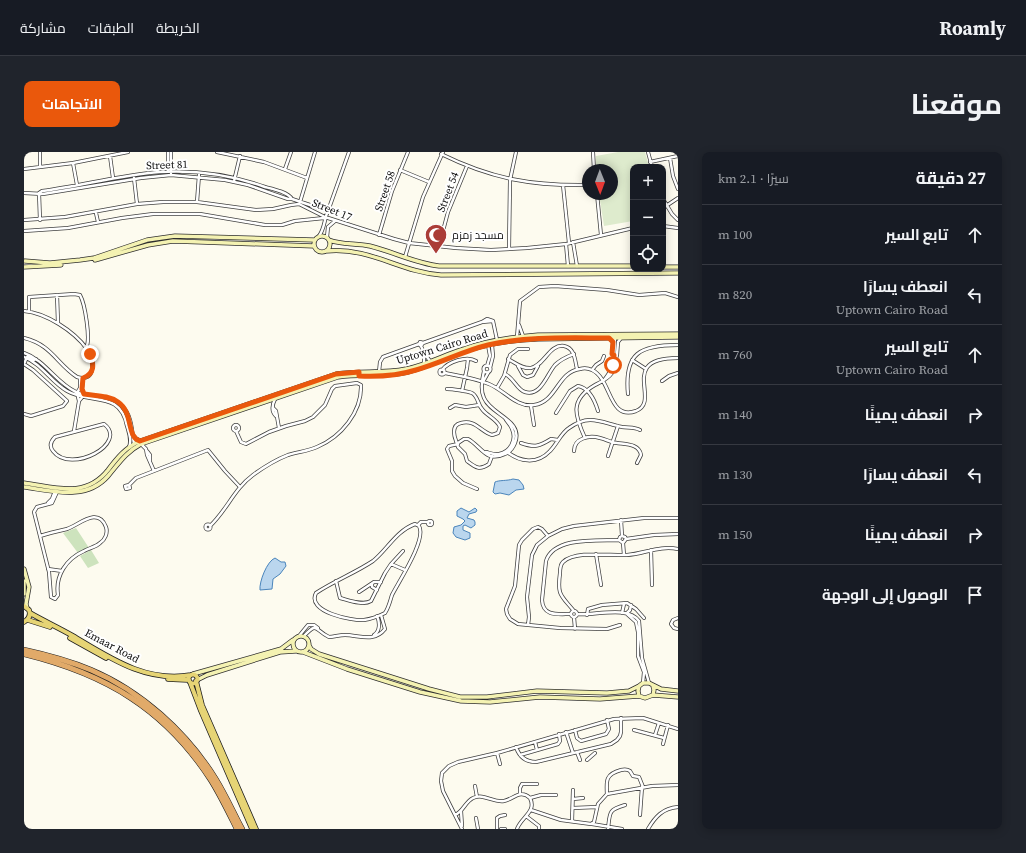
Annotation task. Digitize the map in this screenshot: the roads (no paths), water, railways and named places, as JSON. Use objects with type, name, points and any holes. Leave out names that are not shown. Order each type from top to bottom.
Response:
[{"type":"highway","points":[[24,650],[62,660],[93,671],[128,691],[164,718],[180,733],[202,759],[223,792],[242,829]]},
{"type":"highway","points":[[24,654],[61,664],[90,675],[125,694],[152,713],[177,736],[198,761],[219,794],[237,829]]},
{"type":"main road","points":[[25,605],[30,613]]},
{"type":"main road","name":"Emaar Road","points":[[190,681],[154,677],[132,671],[120,666],[52,627],[26,621],[30,613],[115,661],[133,669],[163,676],[192,675]]},
{"type":"main road","points":[[252,829],[201,711],[190,681],[189,677],[192,675],[197,676],[202,705],[256,829]]},
{"type":"main road","points":[[190,681],[193,683],[197,681]]},
{"type":"street","points":[[40,152],[40,168]]},
{"type":"street","points":[[24,169],[73,163],[128,152]]},
{"type":"street","points":[[168,152],[170,173]]},
{"type":"street","points":[[170,173],[171,152]]},
{"type":"street","points":[[217,152],[264,162],[306,178]]},
{"type":"street","points":[[285,169],[291,152]]},
{"type":"street","points":[[299,203],[315,152]]},
{"type":"street","points":[[24,264],[50,263],[94,258],[147,240],[175,236],[314,240],[319,236],[324,226],[325,218],[349,152]]},
{"type":"street","name":"Street 58","points":[[379,235],[400,170],[408,152]]},
{"type":"street","points":[[509,249],[510,180],[516,152]]},
{"type":"street","points":[[593,152],[594,164]]},
{"type":"street","points":[[405,258],[418,211],[442,153],[467,166],[510,180],[541,184],[582,184]]},
{"type":"street","points":[[648,153],[650,162],[678,156]]},
{"type":"street","points":[[110,156],[113,178]]},
{"type":"street","points":[[234,181],[240,156]]},
{"type":"street","points":[[670,158],[673,176],[678,189]]},
{"type":"street","points":[[73,163],[77,185]]},
{"type":"street","name":"Street 54","points":[[439,246],[450,207],[467,166]]},
{"type":"street","points":[[400,170],[429,182]]},
{"type":"street","name":"Street 81","points":[[24,194],[43,194],[134,177],[170,173],[235,178],[290,196],[299,203],[328,211]]},
{"type":"street","points":[[197,202],[199,175]]},
{"type":"street","name":"Street 81","points":[[199,175],[234,181],[292,199]]},
{"type":"street","points":[[673,176],[678,175]]},
{"type":"street","points":[[134,177],[138,204]]},
{"type":"street","name":"Street 81","points":[[39,193],[42,191],[77,185],[93,184],[113,178],[134,177]]},
{"type":"street","points":[[563,185],[568,244],[568,266]]},
{"type":"street","points":[[39,193],[40,220]]},
{"type":"street","points":[[667,206],[678,198]]},
{"type":"street","points":[[598,200],[602,235]]},
{"type":"street","points":[[664,200],[678,220]]},
{"type":"street","name":"Street 17","points":[[24,220],[40,220],[96,213],[138,204],[163,202],[197,202],[256,210],[273,209],[299,203],[325,218],[409,243],[473,249],[509,249],[568,244],[630,229]]},
{"type":"street","points":[[96,213],[98,222]]},
{"type":"street","points":[[24,232],[62,229],[137,216],[168,213],[200,214],[270,225],[325,218]]},
{"type":"street","points":[[327,250],[330,246],[328,227],[336,221]]},
{"type":"street","points":[[666,226],[678,228]]},
{"type":"street","points":[[319,236],[336,242],[370,246],[424,264],[444,267],[630,266]]},
{"type":"street","points":[[314,240],[314,246],[320,252],[327,250],[344,250],[362,253],[379,257],[415,271],[441,275],[678,273]]},
{"type":"street","points":[[24,264],[63,264],[86,262],[154,244],[173,241],[314,246]]},
{"type":"street","points":[[573,242],[577,266]]},
{"type":"street","points":[[24,257],[24,264]]},
{"type":"street","points":[[666,267],[678,267]]},
{"type":"street","points":[[517,337],[520,301],[530,293],[544,286],[607,290],[639,295],[661,293],[678,297]]},
{"type":"street","points":[[29,311],[29,297],[78,294],[82,298],[88,333],[88,343],[86,348]]},
{"type":"street","points":[[57,295],[58,323]]},
{"type":"street","points":[[24,311],[29,311],[58,323],[86,348],[92,359],[93,368],[90,374],[81,378]]},
{"type":"street","points":[[380,373],[380,365],[383,358],[487,319],[491,319],[493,321],[497,340],[490,345]]},
{"type":"street","points":[[519,325],[523,336]]},
{"type":"street","points":[[642,338],[656,336],[657,334]]},
{"type":"street","name":"Uptown Cairo Road","points":[[57,490],[81,488],[97,480],[122,453],[134,444],[236,407],[336,374],[399,371],[424,364],[465,348],[497,340],[523,336],[678,335]]},
{"type":"street","name":"Uptown Cairo Road","points":[[148,440],[199,425],[338,377],[359,374],[389,376],[417,370],[454,355],[490,345],[518,340],[668,338],[678,335]]},
{"type":"street","points":[[24,338],[33,340],[46,347],[72,373],[81,378]]},
{"type":"street","points":[[609,338],[615,343]]},
{"type":"street","points":[[585,438],[578,423],[576,407],[586,391],[604,381],[612,367],[615,355],[615,338]]},
{"type":"street","points":[[615,343],[621,338]]},
{"type":"street","points":[[417,370],[428,364],[430,361],[424,353],[421,344]]},
{"type":"street","points":[[477,489],[461,482],[452,472],[451,460],[447,448],[450,445],[458,444],[464,439],[468,439],[492,456],[502,455],[513,447],[516,436],[513,425],[485,402],[482,393],[482,378],[484,368],[490,356],[490,345]]},
{"type":"street","points":[[483,382],[490,371],[493,356],[490,345]]},
{"type":"street","points":[[628,394],[627,371],[632,360],[640,353],[652,347],[661,345],[678,345]]},
{"type":"street","points":[[518,365],[524,375],[530,377],[533,375],[539,364],[553,349],[559,346],[568,347],[571,349],[574,354],[577,369]]},
{"type":"street","points":[[497,388],[505,374],[508,359],[512,353],[523,348],[528,349]]},
{"type":"street","points":[[24,353],[36,359],[61,383],[77,394]]},
{"type":"street","points":[[424,353],[424,364]]},
{"type":"street","points":[[505,374],[510,377],[522,391],[528,393],[534,392],[539,389],[558,362],[574,354]]},
{"type":"street","points":[[592,370],[602,361],[604,356]]},
{"type":"street","points":[[27,358],[28,357],[34,360],[36,359]]},
{"type":"street","points":[[24,414],[32,416],[63,406],[67,402],[66,399],[25,364],[27,358]]},
{"type":"street","points":[[27,358],[38,365],[60,386],[77,394],[108,401],[118,406],[122,410],[127,422],[130,440],[129,447]]},
{"type":"street","points":[[476,361],[468,359],[448,364],[440,372],[440,374],[443,375],[445,373],[483,382],[497,388],[518,403],[531,406],[540,404],[547,400],[565,376],[577,369],[583,368],[592,370],[604,381],[615,406],[625,412],[635,411],[642,407],[646,393],[643,380],[646,369],[658,361],[678,358]]},
{"type":"street","points":[[462,391],[466,377],[468,359]]},
{"type":"street","points":[[508,359],[518,365],[529,368],[539,364]]},
{"type":"street","points":[[632,360],[646,369]]},
{"type":"street","points":[[486,366],[490,368]]},
{"type":"street","points":[[484,371],[488,373]]},
{"type":"street","points":[[662,382],[669,376],[678,373]]},
{"type":"street","points":[[318,384],[317,382],[336,374]]},
{"type":"street","points":[[79,402],[77,394],[80,388],[81,378]]},
{"type":"street","points":[[76,431],[76,418],[79,402],[83,396],[81,378]]},
{"type":"street","points":[[210,526],[219,517],[231,497],[252,476],[273,462],[319,446],[337,435],[347,425],[356,409],[359,400],[360,385],[357,383],[335,386],[332,388],[325,405],[314,416],[305,421],[279,428],[246,444],[241,442],[236,430]]},
{"type":"street","points":[[294,391],[304,386],[303,385]]},
{"type":"street","points":[[556,413],[572,389],[580,387],[594,400],[598,411]]},
{"type":"street","points":[[447,389],[462,391],[474,395],[479,405],[498,423],[500,427],[499,431],[492,435],[474,424],[460,423],[456,426],[454,430],[455,438],[458,447],[465,454],[467,462],[476,468],[487,466],[492,456]]},
{"type":"street","points":[[83,396],[107,397],[117,401],[125,409],[129,418],[134,444],[125,454]]},
{"type":"street","points":[[275,398],[273,412],[276,416],[279,428]]},
{"type":"street","points":[[266,401],[273,407]]},
{"type":"street","points":[[450,408],[455,405],[466,407],[479,405]]},
{"type":"street","points":[[531,406],[534,425]]},
{"type":"street","points":[[226,415],[225,413],[236,407]]},
{"type":"street","points":[[199,425],[208,419],[207,418]]},
{"type":"street","points":[[486,452],[496,454],[507,452],[522,460],[537,460],[547,454],[566,430],[578,423],[598,420],[618,426],[640,430]]},
{"type":"street","points":[[104,424],[109,429],[110,438],[106,445],[89,456],[71,460],[60,458],[52,449],[51,444],[53,439],[76,431],[104,424]]},
{"type":"street","points":[[608,456],[618,426]]},
{"type":"street","points":[[132,436],[147,450],[150,455],[150,460],[154,471]]},
{"type":"street","points":[[574,451],[576,443],[585,438],[596,437],[631,445],[640,450],[641,458],[637,463]]},
{"type":"street","points":[[521,443],[537,446],[543,445],[552,439],[558,440]]},
{"type":"street","points":[[147,450],[148,440]]},
{"type":"street","name":"Uptown Cairo Road","points":[[24,486],[75,493],[94,487],[104,480],[125,454],[140,443]]},
{"type":"street","points":[[129,485],[136,478],[208,450],[240,487]]},
{"type":"street","name":"Uptown Cairo Road","points":[[24,483],[38,487]]},
{"type":"street","points":[[40,536],[72,527],[89,518],[98,518],[104,523],[106,529],[106,534],[102,542],[76,555],[69,561],[58,580],[58,595],[55,599],[53,599],[50,593],[48,569],[34,515],[34,510],[37,507],[46,505],[52,499],[57,490]]},
{"type":"street","points":[[528,625],[529,617],[527,597],[532,555],[536,546],[548,536],[558,530],[570,526],[652,517],[678,518]]},
{"type":"street","points":[[619,540],[622,536],[621,520]]},
{"type":"street","points":[[418,525],[421,532],[414,556],[392,596],[387,611],[366,620],[359,620],[328,613],[318,606],[314,600],[316,593],[371,562],[393,539],[412,525],[428,522]]},
{"type":"street","points":[[548,536],[542,529],[534,528],[522,540],[518,547],[515,586],[507,607],[509,618],[515,622],[528,625],[554,628],[607,629],[620,625]]},
{"type":"street","points":[[622,536],[626,539],[678,534]]},
{"type":"street","points":[[624,555],[623,543],[626,539]]},
{"type":"street","points":[[574,611],[571,614],[552,614],[546,611],[543,606],[546,561],[548,555],[559,548],[578,541],[619,540],[623,543]]},
{"type":"street","points":[[639,696],[638,691],[644,672],[640,662],[637,622],[627,614],[622,613],[606,612],[587,615],[577,614],[559,592],[561,564],[578,556],[596,554],[624,555],[666,547],[678,549]]},
{"type":"street","points":[[651,550],[652,585]]},
{"type":"street","points":[[336,581],[340,597],[368,603],[371,601],[385,573],[402,552]]},
{"type":"street","points":[[596,554],[600,585]]},
{"type":"street","points":[[391,564],[405,570]]},
{"type":"street","points":[[24,569],[29,587],[25,605]]},
{"type":"street","points":[[48,569],[62,571]]},
{"type":"street","points":[[24,581],[24,594]]},
{"type":"street","points":[[359,592],[374,582],[381,582]]},
{"type":"street","points":[[372,584],[372,587],[377,590]]},
{"type":"street","points":[[587,615],[588,610],[592,608],[606,604],[627,603],[644,618]]},
{"type":"street","points":[[622,613],[624,604]]},
{"type":"street","points":[[627,614],[631,605]]},
{"type":"street","points":[[571,614],[572,617],[574,617],[575,629]]},
{"type":"street","points":[[574,617],[577,614]]},
{"type":"street","points":[[313,627],[331,637],[345,635],[368,638],[383,632],[385,627],[379,615]]},
{"type":"street","points":[[192,675],[281,649],[299,636],[307,626],[313,627],[331,636],[345,634],[368,637],[374,635],[378,630],[379,615]]},
{"type":"street","points":[[678,618],[673,620],[671,624],[674,628],[678,629]]},
{"type":"street","points":[[305,637],[307,632],[313,627]]},
{"type":"street","points":[[378,630],[383,632]]},
{"type":"street","points":[[299,636],[305,637]]},
{"type":"street","points":[[305,637],[311,649],[316,653],[435,691],[470,697],[493,697],[537,691],[607,693],[629,691],[649,683]]},
{"type":"street","points":[[293,640],[293,647],[296,651]]},
{"type":"street","points":[[197,681],[207,675],[280,652],[296,651],[303,652],[374,678],[428,694],[466,702],[490,702],[533,697],[600,699],[639,696],[645,698],[653,695],[677,696],[678,691],[661,689],[649,683],[639,642]]},
{"type":"street","points":[[303,652],[309,645]]},
{"type":"street","points":[[344,668],[346,663]]},
{"type":"street","points":[[374,678],[376,673]]},
{"type":"street","points":[[653,686],[653,695]]},
{"type":"street","points":[[516,747],[520,755],[527,761],[536,762],[608,745],[617,740],[621,732],[621,718]]},
{"type":"street","points":[[462,829],[442,786],[441,778],[444,770],[451,764],[497,753],[607,720],[621,718],[643,718],[678,729]]},
{"type":"street","points":[[575,730],[578,739],[584,741],[608,733],[609,730],[607,720]]},
{"type":"street","points":[[655,735],[659,723]]},
{"type":"street","points":[[663,744],[668,725]]},
{"type":"street","points":[[634,730],[664,738]]},
{"type":"street","points":[[566,732],[573,753]]},
{"type":"street","points":[[520,755],[559,743],[559,734]]},
{"type":"street","points":[[534,742],[537,750]]},
{"type":"street","points":[[587,760],[596,754],[591,749]]},
{"type":"street","points":[[577,752],[580,760]]},
{"type":"street","points":[[497,753],[500,764]]},
{"type":"street","points":[[608,794],[606,787],[608,777],[614,772],[627,769],[633,776],[639,777],[642,787],[640,815]]},
{"type":"street","points":[[520,794],[522,784],[537,784]]},
{"type":"street","points":[[592,824],[594,822],[596,806],[608,794],[642,787],[678,785]]},
{"type":"street","points":[[475,786],[477,797]]},
{"type":"street","points":[[572,822],[573,790]]},
{"type":"street","points":[[455,815],[461,811],[467,803],[477,797],[486,797],[503,801],[520,794],[526,795],[530,798],[532,803],[531,810],[520,822],[517,829]]},
{"type":"street","points":[[530,798],[541,795],[556,795]]},
{"type":"street","points":[[573,799],[583,798]]},
{"type":"street","points":[[608,828],[612,810],[625,805]]},
{"type":"street","points":[[573,808],[596,806]]},
{"type":"street","points":[[648,829],[659,814],[666,810],[678,807]]},
{"type":"street","points":[[531,810],[551,818],[622,829]]},
{"type":"street","points":[[461,811],[462,829]]},
{"type":"street","points":[[497,829],[497,817],[505,815]]},
{"type":"street","points":[[526,816],[538,825],[539,829]]},
{"type":"street","points":[[476,818],[478,829]]},
{"type":"water","points":[[513,479],[519,480],[524,489],[516,490],[509,495],[500,493],[495,494],[493,492],[495,482]]},
{"type":"water","points":[[461,508],[469,512],[475,508],[477,510],[476,512],[469,514],[467,518],[474,520],[475,525],[471,528],[465,525],[463,526],[463,530],[470,533],[470,538],[465,540],[456,537],[453,533],[454,527],[461,525],[465,521],[457,516],[457,511]]},
{"type":"water","points":[[275,558],[281,562],[285,562],[286,566],[280,574],[273,579],[272,589],[260,590],[264,572],[269,563]]},
{"type":"place","name":"مسجد زمزم","points":[[436,254]]}]
